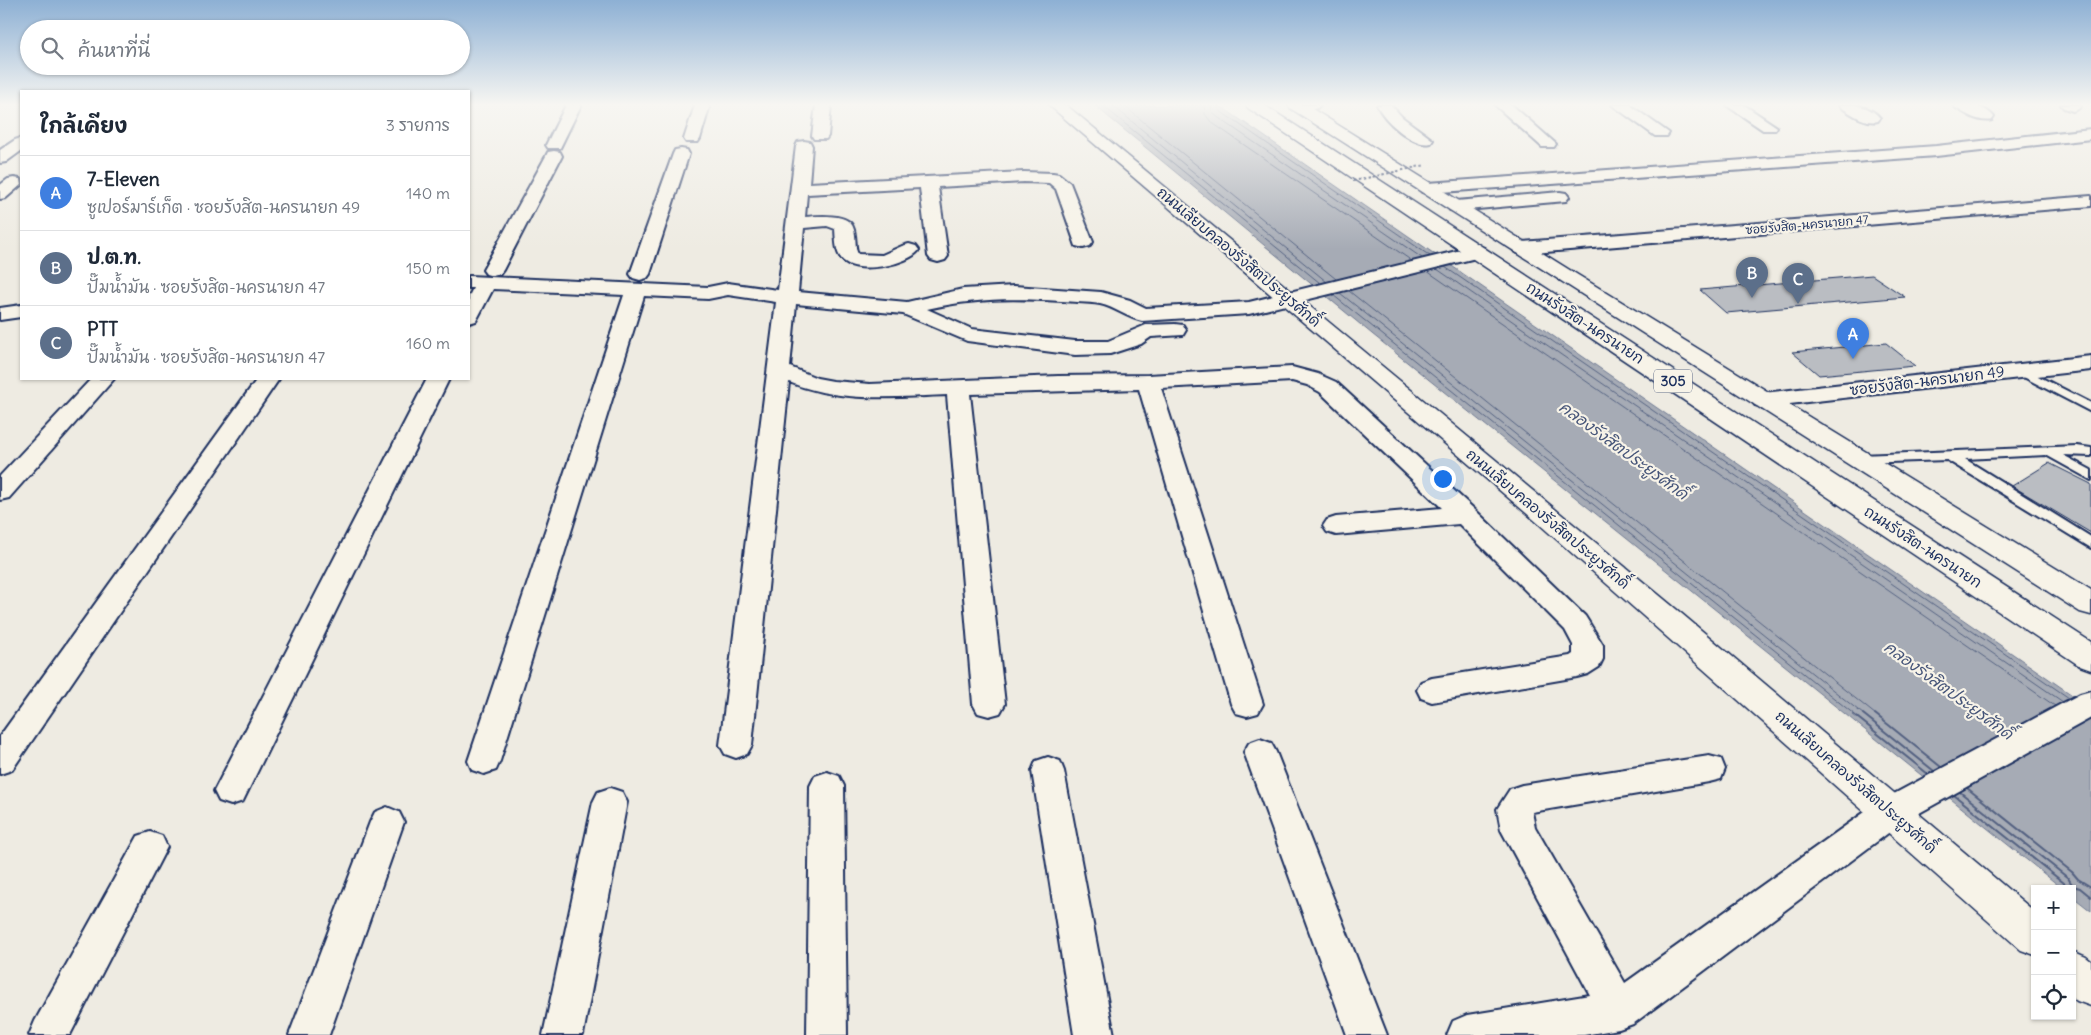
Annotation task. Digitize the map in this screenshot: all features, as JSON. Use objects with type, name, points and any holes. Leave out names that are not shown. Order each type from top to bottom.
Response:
[{"type":"main road","name":"ถนนเลียบคลองรังสิตประยูรศักดิ์","points":[[1121,153],[1312,301],[1904,804],[2031,933]]},
{"type":"main road","name":"ถนนรังสิต-นครนายก","points":[[1324,153],[1476,260],[2091,658]]},
{"type":"main road","name":"ถนนรังสิต-นครนายก","points":[[1375,153],[1763,400],[1861,459],[2091,604]]},
{"type":"main road","points":[[2076,974],[2091,987]]},
{"type":"street","points":[[470,314],[483,278],[552,153]]},
{"type":"street","points":[[736,745],[780,371],[798,189],[808,153]]},
{"type":"street","points":[[1428,188],[1904,153]]},
{"type":"street","points":[[484,761],[681,154]]},
{"type":"street","points":[[798,189],[928,181],[1032,177],[1053,178],[1064,187],[1083,242]]},
{"type":"street","points":[[928,181],[938,256]]},
{"type":"street","points":[[0,194],[14,183]]},
{"type":"street","points":[[1456,206],[1560,197]]},
{"type":"street","name":"ซอยรังสิต-นครนายก 47","points":[[1522,248],[2091,201]]},
{"type":"street","points":[[795,223],[833,221],[840,224],[844,227],[847,253],[852,259],[873,261],[891,259],[909,250]]},
{"type":"street","points":[[907,308],[963,295],[1014,292],[1101,298],[1123,304],[1144,323],[1236,326],[1266,321],[1312,301],[1476,260]]},
{"type":"street","points":[[470,271],[483,278],[638,282],[708,293],[728,288],[907,308],[967,335],[1075,348],[1110,347],[1133,340],[1144,323]]},
{"type":"street","points":[[10,318],[20,301]]},
{"type":"street","name":"ซอยรังสิต-นครนายก 49","points":[[1763,400],[2018,370],[2088,365]]},
{"type":"street","points":[[780,371],[810,383],[834,388],[870,391],[1058,383],[1148,382],[1292,374],[1306,376],[1328,388],[1464,515],[1575,623],[1588,645],[1588,659],[1577,666],[1432,690]]},
{"type":"street","points":[[0,492],[102,380]]},
{"type":"street","points":[[0,761],[267,380]]},
{"type":"street","points":[[230,791],[437,380]]},
{"type":"street","points":[[1148,382],[1247,704]]},
{"type":"street","points":[[958,388],[989,704]]},
{"type":"street","points":[[1336,526],[1464,515]]},
{"type":"street","points":[[1467,1035],[1619,1010],[1904,804],[2091,703]]},
{"type":"street","points":[[1260,752],[1367,1035]]},
{"type":"street","points":[[1619,1010],[1526,846],[1518,830],[1514,809],[1522,799],[1709,769]]},
{"type":"street","points":[[1048,770],[1094,1035]]},
{"type":"street","points":[[826,1035],[827,786]]},
{"type":"street","points":[[563,1035],[610,802]]},
{"type":"street","points":[[309,1035],[387,822]]},
{"type":"street","points":[[48,1035],[150,847]]},
{"type":"lane","points":[[2018,370],[2091,408]]},
{"type":"lane","points":[[1861,459],[2051,453],[2077,450],[2091,452]]},
{"type":"lane","points":[[2051,453],[2091,476]]},
{"type":"lane","points":[[1950,456],[2091,543]]},
{"type":"path","points":[[1353,181],[1426,165]]},
{"type":"water","name":"คลองรังสิตประยูรศักดิ์","points":[[1153,153],[1289,153],[2091,708],[2091,911],[2076,899],[2076,885],[2058,885],[1372,334]]},
{"type":"building","points":[[1872,275],[1905,297],[1726,313],[1700,290]]},
{"type":"building","points":[[1886,343],[1915,366],[1819,375],[1792,352]]},
{"type":"building","points":[[2049,463],[2091,484],[2091,533],[2012,486]]},
{"type":"place","name":"ป.ต.ท.","points":[[1752,298]]},
{"type":"place","name":"PTT","points":[[1798,304]]},
{"type":"place","name":"7-Eleven","points":[[1853,359]]}]
